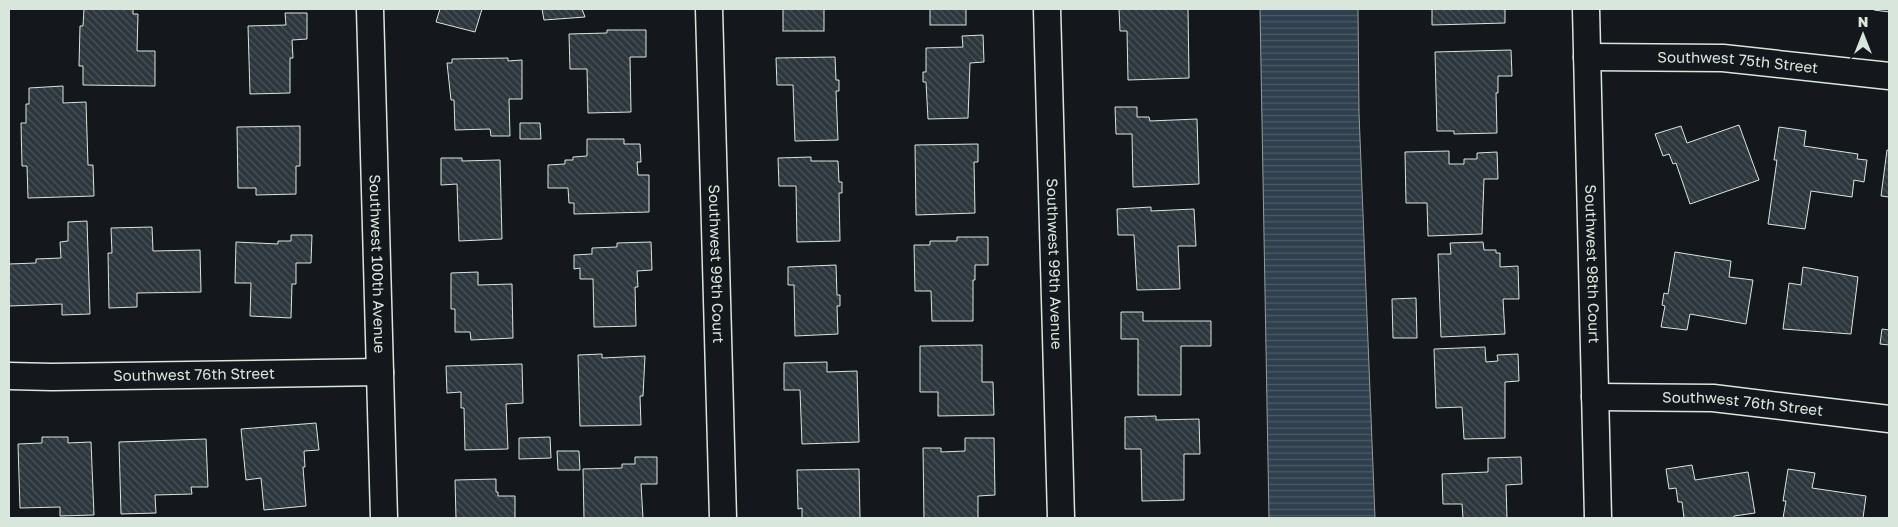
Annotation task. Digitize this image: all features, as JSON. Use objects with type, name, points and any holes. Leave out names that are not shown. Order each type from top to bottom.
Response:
[{"type":"street","name":"Southwest 100th Avenue","points":[[370,9],[384,518]]},
{"type":"street","name":"Southwest 99th Court","points":[[710,9],[723,518]]},
{"type":"street","name":"Southwest 99th Avenue","points":[[1047,9],[1061,518]]},
{"type":"street","name":"Southwest 98th Court","points":[[1586,9],[1598,518]]},
{"type":"street","name":"Southwest 75th Street","points":[[1587,57],[1724,58],[1889,76]]},
{"type":"street","name":"Southwest 76th Street","points":[[9,376],[52,378],[380,372]]},
{"type":"street","name":"Southwest 76th Street","points":[[1595,397],[1713,398],[1889,419]]},
{"type":"water","points":[[1260,9],[1358,9],[1359,113],[1375,518],[1269,518]]},
{"type":"building","points":[[84,9],[133,9],[133,14],[138,14],[137,51],[155,51],[155,86],[83,85],[83,66],[79,66],[80,26],[83,26]]},
{"type":"building","points":[[440,9],[482,9],[475,32],[436,22]]},
{"type":"building","points":[[542,9],[582,9],[585,17],[544,20]]},
{"type":"building","points":[[783,9],[824,9],[824,31],[783,31]]},
{"type":"building","points":[[930,9],[966,9],[966,25],[930,25]]},
{"type":"building","points":[[1119,9],[1188,9],[1189,78],[1128,80],[1127,31],[1120,31]]},
{"type":"building","points":[[1432,9],[1505,9],[1505,23],[1432,25]]},
{"type":"building","points":[[1889,9],[1889,12],[1874,10]]},
{"type":"building","points":[[285,13],[307,13],[307,39],[292,40],[293,58],[290,58],[290,93],[250,94],[248,26],[286,25]]},
{"type":"building","points":[[607,30],[646,30],[646,57],[630,57],[631,112],[588,113],[587,69],[570,69],[569,34],[607,33]]},
{"type":"building","points":[[983,35],[984,62],[970,63],[968,118],[928,119],[926,82],[923,82],[923,72],[926,72],[926,48],[963,47],[962,36]]},
{"type":"building","points":[[1511,50],[1512,76],[1498,76],[1498,93],[1496,93],[1497,133],[1454,134],[1454,131],[1437,131],[1435,52]]},
{"type":"building","points":[[835,57],[836,80],[839,80],[839,91],[836,91],[838,140],[795,141],[793,85],[777,85],[776,58]]},
{"type":"building","points":[[508,58],[508,61],[522,60],[522,99],[509,99],[510,136],[491,136],[490,129],[455,130],[454,100],[451,100],[447,63],[452,63],[452,59]]},
{"type":"building","points":[[63,86],[63,103],[86,102],[88,165],[93,165],[94,196],[28,198],[27,166],[22,166],[21,123],[26,123],[26,104],[29,104],[29,88]]},
{"type":"building","points":[[1115,107],[1137,107],[1137,117],[1149,117],[1150,121],[1197,119],[1199,184],[1133,187],[1132,134],[1116,134]]},
{"type":"building","points":[[520,123],[540,123],[541,139],[520,139]]},
{"type":"building","points":[[1739,125],[1759,180],[1690,204],[1676,163],[1673,164],[1669,154],[1663,156],[1655,134],[1681,126],[1687,143]]},
{"type":"building","points":[[300,126],[300,166],[296,166],[296,194],[256,195],[256,188],[238,188],[237,127]]},
{"type":"building","points":[[1779,127],[1806,131],[1804,146],[1858,154],[1857,159],[1867,160],[1864,182],[1854,180],[1852,197],[1811,191],[1805,229],[1768,224],[1777,160],[1774,160]]},
{"type":"building","points":[[587,139],[624,139],[624,144],[640,144],[641,162],[637,162],[638,175],[649,175],[649,212],[574,214],[574,203],[569,203],[568,188],[548,188],[548,165],[565,164],[565,160],[573,160],[573,157],[587,156]]},
{"type":"building","points":[[978,144],[978,162],[974,162],[975,213],[916,215],[915,145]]},
{"type":"building","points":[[1887,150],[1889,150],[1889,197],[1881,196]]},
{"type":"building","points":[[1449,151],[1449,164],[1464,164],[1464,159],[1477,159],[1477,153],[1497,152],[1498,179],[1484,179],[1482,234],[1428,236],[1427,203],[1406,203],[1405,152]]},
{"type":"building","points":[[811,157],[811,161],[838,161],[839,182],[842,182],[842,193],[839,193],[840,241],[797,242],[796,186],[779,186],[778,158]]},
{"type":"building","points":[[441,158],[462,158],[462,161],[500,160],[502,239],[459,241],[457,184],[441,185]]},
{"type":"building","points":[[1151,207],[1151,211],[1194,209],[1196,246],[1178,246],[1180,289],[1137,290],[1134,235],[1118,235],[1117,209]]},
{"type":"building","points":[[87,221],[90,314],[62,315],[62,304],[9,306],[9,264],[36,263],[36,259],[61,258],[60,242],[68,241],[68,222]]},
{"type":"building","points":[[152,227],[153,251],[200,250],[201,292],[137,293],[137,307],[109,308],[108,253],[112,253],[111,228]]},
{"type":"building","points":[[291,235],[312,235],[311,263],[296,263],[296,284],[292,284],[291,318],[250,316],[251,283],[235,283],[236,242],[278,244],[278,241],[291,241]]},
{"type":"building","points":[[957,237],[988,237],[988,265],[975,265],[973,321],[932,321],[931,291],[915,291],[914,245],[930,245],[930,241],[957,241]]},
{"type":"building","points":[[651,242],[652,270],[637,271],[638,287],[635,287],[636,326],[594,327],[593,279],[580,279],[580,268],[574,269],[574,255],[592,254],[592,248],[617,247],[617,243]]},
{"type":"building","points":[[1483,242],[1484,250],[1496,250],[1496,253],[1500,253],[1500,267],[1518,266],[1519,299],[1503,299],[1505,334],[1441,337],[1438,254],[1451,254],[1450,243]]},
{"type":"building","points":[[1675,252],[1731,261],[1729,277],[1753,280],[1746,324],[1690,314],[1687,330],[1661,327],[1665,306],[1662,305],[1664,293],[1668,294]]},
{"type":"building","points":[[836,265],[837,295],[840,295],[840,306],[837,306],[838,334],[795,336],[794,285],[788,285],[788,267]]},
{"type":"building","points":[[1803,267],[1858,277],[1851,334],[1783,329],[1789,283],[1801,285]]},
{"type":"building","points":[[478,272],[478,285],[512,284],[513,338],[471,340],[470,332],[455,332],[455,309],[451,309],[451,273]]},
{"type":"building","points":[[1416,298],[1417,338],[1393,338],[1392,299]]},
{"type":"building","points":[[1121,312],[1143,312],[1143,321],[1211,321],[1211,346],[1181,346],[1181,395],[1138,395],[1138,339],[1121,339]]},
{"type":"building","points":[[1882,329],[1889,330],[1889,345],[1880,344]]},
{"type":"building","points":[[982,345],[982,382],[993,382],[994,415],[938,416],[938,392],[920,392],[920,346]]},
{"type":"building","points":[[1485,347],[1486,362],[1498,361],[1497,355],[1518,354],[1519,381],[1505,382],[1505,438],[1464,439],[1462,407],[1436,408],[1434,349]]},
{"type":"building","points":[[602,354],[602,358],[645,356],[643,396],[640,396],[641,425],[580,426],[578,355]]},
{"type":"building","points":[[827,362],[827,372],[857,371],[859,442],[802,444],[800,390],[784,390],[784,363]]},
{"type":"building","points":[[522,364],[523,403],[506,404],[508,449],[465,450],[464,408],[461,408],[461,392],[447,393],[446,366]]},
{"type":"building","points":[[1156,416],[1156,420],[1199,419],[1200,454],[1184,454],[1184,500],[1142,501],[1141,449],[1125,449],[1125,417]]},
{"type":"building","points":[[316,423],[319,450],[304,451],[305,467],[303,467],[306,506],[264,510],[261,478],[246,480],[241,429]]},
{"type":"building","points":[[42,437],[68,437],[68,443],[91,442],[94,515],[60,516],[60,507],[20,508],[18,444],[42,443]]},
{"type":"building","points":[[550,437],[551,458],[519,459],[519,438]]},
{"type":"building","points":[[965,438],[994,438],[995,495],[978,496],[978,518],[924,518],[923,448],[941,448],[941,452],[965,451]]},
{"type":"building","points":[[206,439],[208,487],[191,487],[192,494],[155,495],[156,513],[121,514],[119,442]]},
{"type":"building","points":[[557,451],[579,451],[580,470],[558,470]]},
{"type":"building","points":[[635,457],[657,457],[657,484],[641,484],[643,518],[584,518],[583,469],[622,468],[622,464],[635,464]]},
{"type":"building","points":[[1521,457],[1522,484],[1506,485],[1507,518],[1463,518],[1462,504],[1443,504],[1442,474],[1488,472],[1488,458]]},
{"type":"building","points":[[1692,465],[1695,480],[1748,472],[1755,513],[1734,516],[1734,518],[1684,518],[1682,502],[1678,502],[1676,488],[1669,489],[1666,469]]},
{"type":"building","points":[[859,469],[860,518],[802,518],[802,508],[798,509],[797,470]]},
{"type":"building","points":[[1788,469],[1815,473],[1812,488],[1866,496],[1863,518],[1783,518],[1786,501],[1783,501]]},
{"type":"building","points":[[496,479],[496,492],[498,492],[498,496],[515,496],[515,518],[456,518],[455,480]]}]
